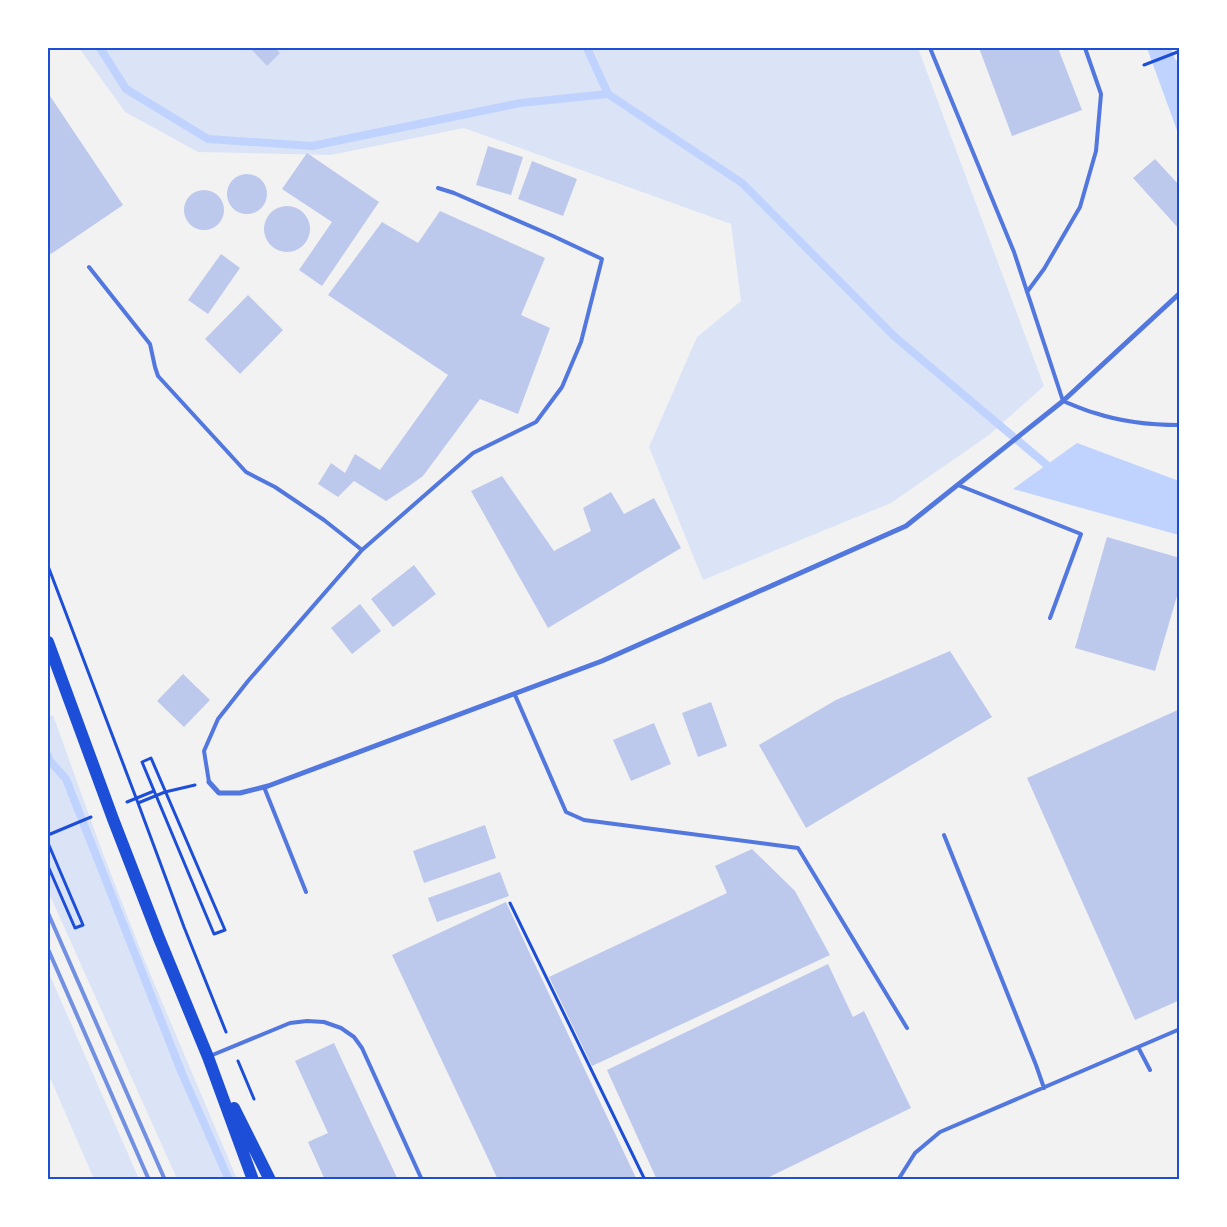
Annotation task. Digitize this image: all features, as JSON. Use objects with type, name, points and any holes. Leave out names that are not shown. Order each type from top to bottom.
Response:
[{"type":"main road","points":[[48,642],[113,819],[208,1057],[253,1180]]},
{"type":"main road","points":[[208,1057],[270,1180]]},
{"type":"street","points":[[209,782],[220,793],[240,793],[264,787],[515,695],[602,661],[906,526],[1063,401],[1180,293]]},
{"type":"lane","points":[[930,48],[1014,252],[1063,401],[1093,413],[1123,421],[1180,425]]},
{"type":"lane","points":[[1027,292],[1044,269],[1080,207],[1096,151],[1101,94],[1085,48]]},
{"type":"lane","points":[[209,782],[204,751],[218,719],[248,681],[362,550],[473,453],[536,422],[562,387],[580,342],[602,259],[454,193],[438,188]]},
{"type":"lane","points":[[89,267],[150,344],[158,376],[246,472],[275,487],[324,520],[362,550]]},
{"type":"lane","points":[[958,484],[1081,534],[1050,618]]},
{"type":"lane","points":[[515,695],[566,812],[584,820],[798,848],[907,1028]]},
{"type":"lane","points":[[264,787],[306,892]]},
{"type":"lane","points":[[944,835],[1044,1088]]},
{"type":"lane","points":[[208,1057],[290,1023],[306,1021],[324,1022],[341,1028],[354,1037],[362,1048],[422,1180]]},
{"type":"lane","points":[[898,1180],[915,1153],[940,1132],[1180,1029]]},
{"type":"lane","points":[[1138,1047],[1150,1070]]},
{"type":"path","points":[[1144,65],[1180,51]]},
{"type":"path","points":[[48,566],[184,927],[255,1100]]},
{"type":"path","points":[[151,758],[166,794],[224,930],[214,934],[152,792],[142,762],[151,758]]},
{"type":"path","points":[[138,803],[209,782]]},
{"type":"path","points":[[48,843],[83,925],[75,928],[48,866]]},
{"type":"path","points":[[510,903],[645,1180]]},
{"type":"shaded area","points":[[79,48],[918,48],[1044,386],[989,435],[891,503],[703,580],[649,447],[697,337],[741,301],[731,224],[464,128],[331,155],[198,152],[125,112]]},
{"type":"shaded area","points":[[53,715],[102,851],[146,964],[237,1179],[177,1179],[48,891],[48,717]]},
{"type":"shaded area","points":[[48,971],[139,1179],[94,1179],[48,1073]]},
{"type":"water","points":[[1147,48],[1171,48],[1175,59],[1179,63],[1179,136]]},
{"type":"water","points":[[1077,443],[1179,481],[1179,535],[1013,489]]},
{"type":"building","points":[[250,48],[275,48],[280,53],[267,66]]},
{"type":"building","points":[[979,48],[1058,48],[1082,110],[1012,136]]},
{"type":"building","points":[[48,93],[123,205],[51,254],[48,249]]},
{"type":"building","points":[[488,146],[523,157],[511,195],[476,185]]},
{"type":"building","points":[[307,153],[379,202],[322,286],[299,270],[332,222],[282,189]]},
{"type":"building","points":[[1155,159],[1180,186],[1180,230],[1133,178]]},
{"type":"building","points":[[532,161],[577,179],[563,216],[518,199]]},
{"type":"building","points":[[251,174],[258,177],[264,183],[267,194],[266,202],[258,211],[251,214],[243,214],[236,211],[228,202],[227,190],[230,183],[239,175]]},
{"type":"building","points":[[208,190],[215,193],[221,199],[224,210],[223,218],[215,227],[208,230],[200,230],[193,227],[185,218],[184,206],[187,199],[196,191]]},
{"type":"building","points":[[287,206],[300,210],[306,216],[310,229],[306,242],[300,248],[287,252],[274,248],[268,242],[264,229],[268,216],[274,210]]},
{"type":"building","points":[[440,211],[545,258],[521,315],[550,328],[518,414],[480,399],[423,476],[409,486],[386,501],[354,481],[338,497],[318,484],[331,463],[345,473],[355,454],[380,470],[448,375],[328,295],[382,222],[418,243]]},
{"type":"building","points":[[221,254],[240,268],[208,314],[188,300]]},
{"type":"building","points":[[248,295],[283,330],[240,374],[205,339]]},
{"type":"building","points":[[502,476],[554,551],[591,531],[583,508],[611,492],[624,514],[654,498],[681,548],[548,628],[471,491]]},
{"type":"building","points":[[1107,537],[1180,558],[1180,586],[1155,671],[1075,648]]},
{"type":"building","points":[[414,565],[436,594],[393,627],[371,599]]},
{"type":"building","points":[[360,604],[381,631],[352,654],[331,628]]},
{"type":"building","points":[[950,651],[992,717],[806,828],[759,745],[836,700]]},
{"type":"building","points":[[183,674],[210,700],[184,727],[157,701]]},
{"type":"building","points":[[711,702],[727,746],[698,757],[682,713]]},
{"type":"building","points":[[1180,709],[1180,1000],[1135,1020],[1027,778]]},
{"type":"building","points":[[654,723],[671,764],[631,781],[613,740]]},
{"type":"building","points":[[485,825],[496,858],[424,883],[413,851]]},
{"type":"building","points":[[752,849],[795,891],[830,955],[592,1066],[549,977],[727,893],[715,866]]},
{"type":"building","points":[[500,872],[509,896],[437,922],[428,898]]},
{"type":"building","points":[[506,902],[637,1180],[498,1180],[392,955]]},
{"type":"building","points":[[828,964],[853,1017],[864,1011],[911,1108],[763,1180],[657,1180],[607,1070]]},
{"type":"building","points":[[334,1043],[398,1180],[325,1180],[308,1142],[328,1133],[295,1061]]},
{"type":"waterway","points":[[100,48],[126,89],[208,139],[312,146],[520,103],[608,94],[742,183],[895,337],[1054,471]]},
{"type":"waterway","points":[[587,48],[608,94]]},
{"type":"waterway","points":[[48,756],[50,761],[66,779],[181,1071],[229,1180]]},
{"type":"railway","points":[[48,913],[165,1180]]},
{"type":"railway","points":[[48,949],[149,1180]]}]
